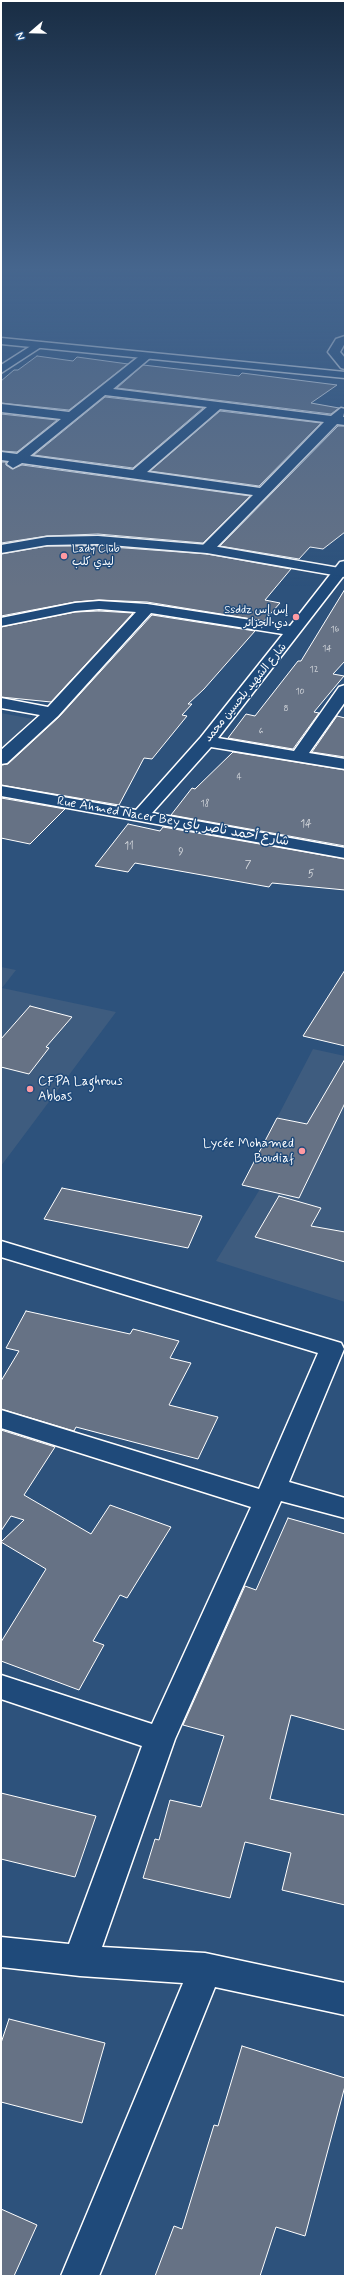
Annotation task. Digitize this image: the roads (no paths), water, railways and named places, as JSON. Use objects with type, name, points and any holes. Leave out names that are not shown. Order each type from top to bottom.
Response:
[{"type":"street","points":[[2,469],[20,458],[122,375]]},
{"type":"street","points":[[103,391],[339,420]]},
{"type":"street","points":[[137,474],[216,406]]},
{"type":"street","points":[[1,408],[71,416]]},
{"type":"street","points":[[206,549],[262,492],[339,420],[345,408]]},
{"type":"street","points":[[1,456],[262,492]]},
{"type":"street","points":[[1,549],[47,541],[70,539],[98,540],[206,549],[343,570]]},
{"type":"street","name":"شارع الشهيد بلحسين محمد","points":[[140,816],[207,741],[343,570]]},
{"type":"street","points":[[1,622],[84,606],[147,608],[295,632]]},
{"type":"street","points":[[1,759],[52,712],[147,608]]},
{"type":"street","points":[[299,756],[345,690]]},
{"type":"street","points":[[1,703],[52,712]]},
{"type":"street","points":[[207,741],[345,764]]},
{"type":"street","name":"Rue Ahmed Nacer Bey شارع أحمد ناصر باي","points":[[1,791],[345,853]]},
{"type":"street","points":[[1,1249],[332,1349],[269,1495],[160,1739],[80,1961]]},
{"type":"street","points":[[1,1419],[269,1495],[345,1508]]},
{"type":"street","points":[[1,1687],[160,1739]]},
{"type":"street","points":[[1,1952],[80,1961],[204,1969],[345,1999]]},
{"type":"street","points":[[80,2276],[204,1969]]},
{"type":"place","name":"Lady Club ليدي كلب","points":[[64,556]]},
{"type":"place","name":"Ssddz إس إس دي الجزائر","points":[[296,617]]},
{"type":"place","name":"CFPA Laghrous Abbas","points":[[30,1089]]},
{"type":"place","name":"Lycée Mohamed Boudiaf","points":[[302,1151]]}]
